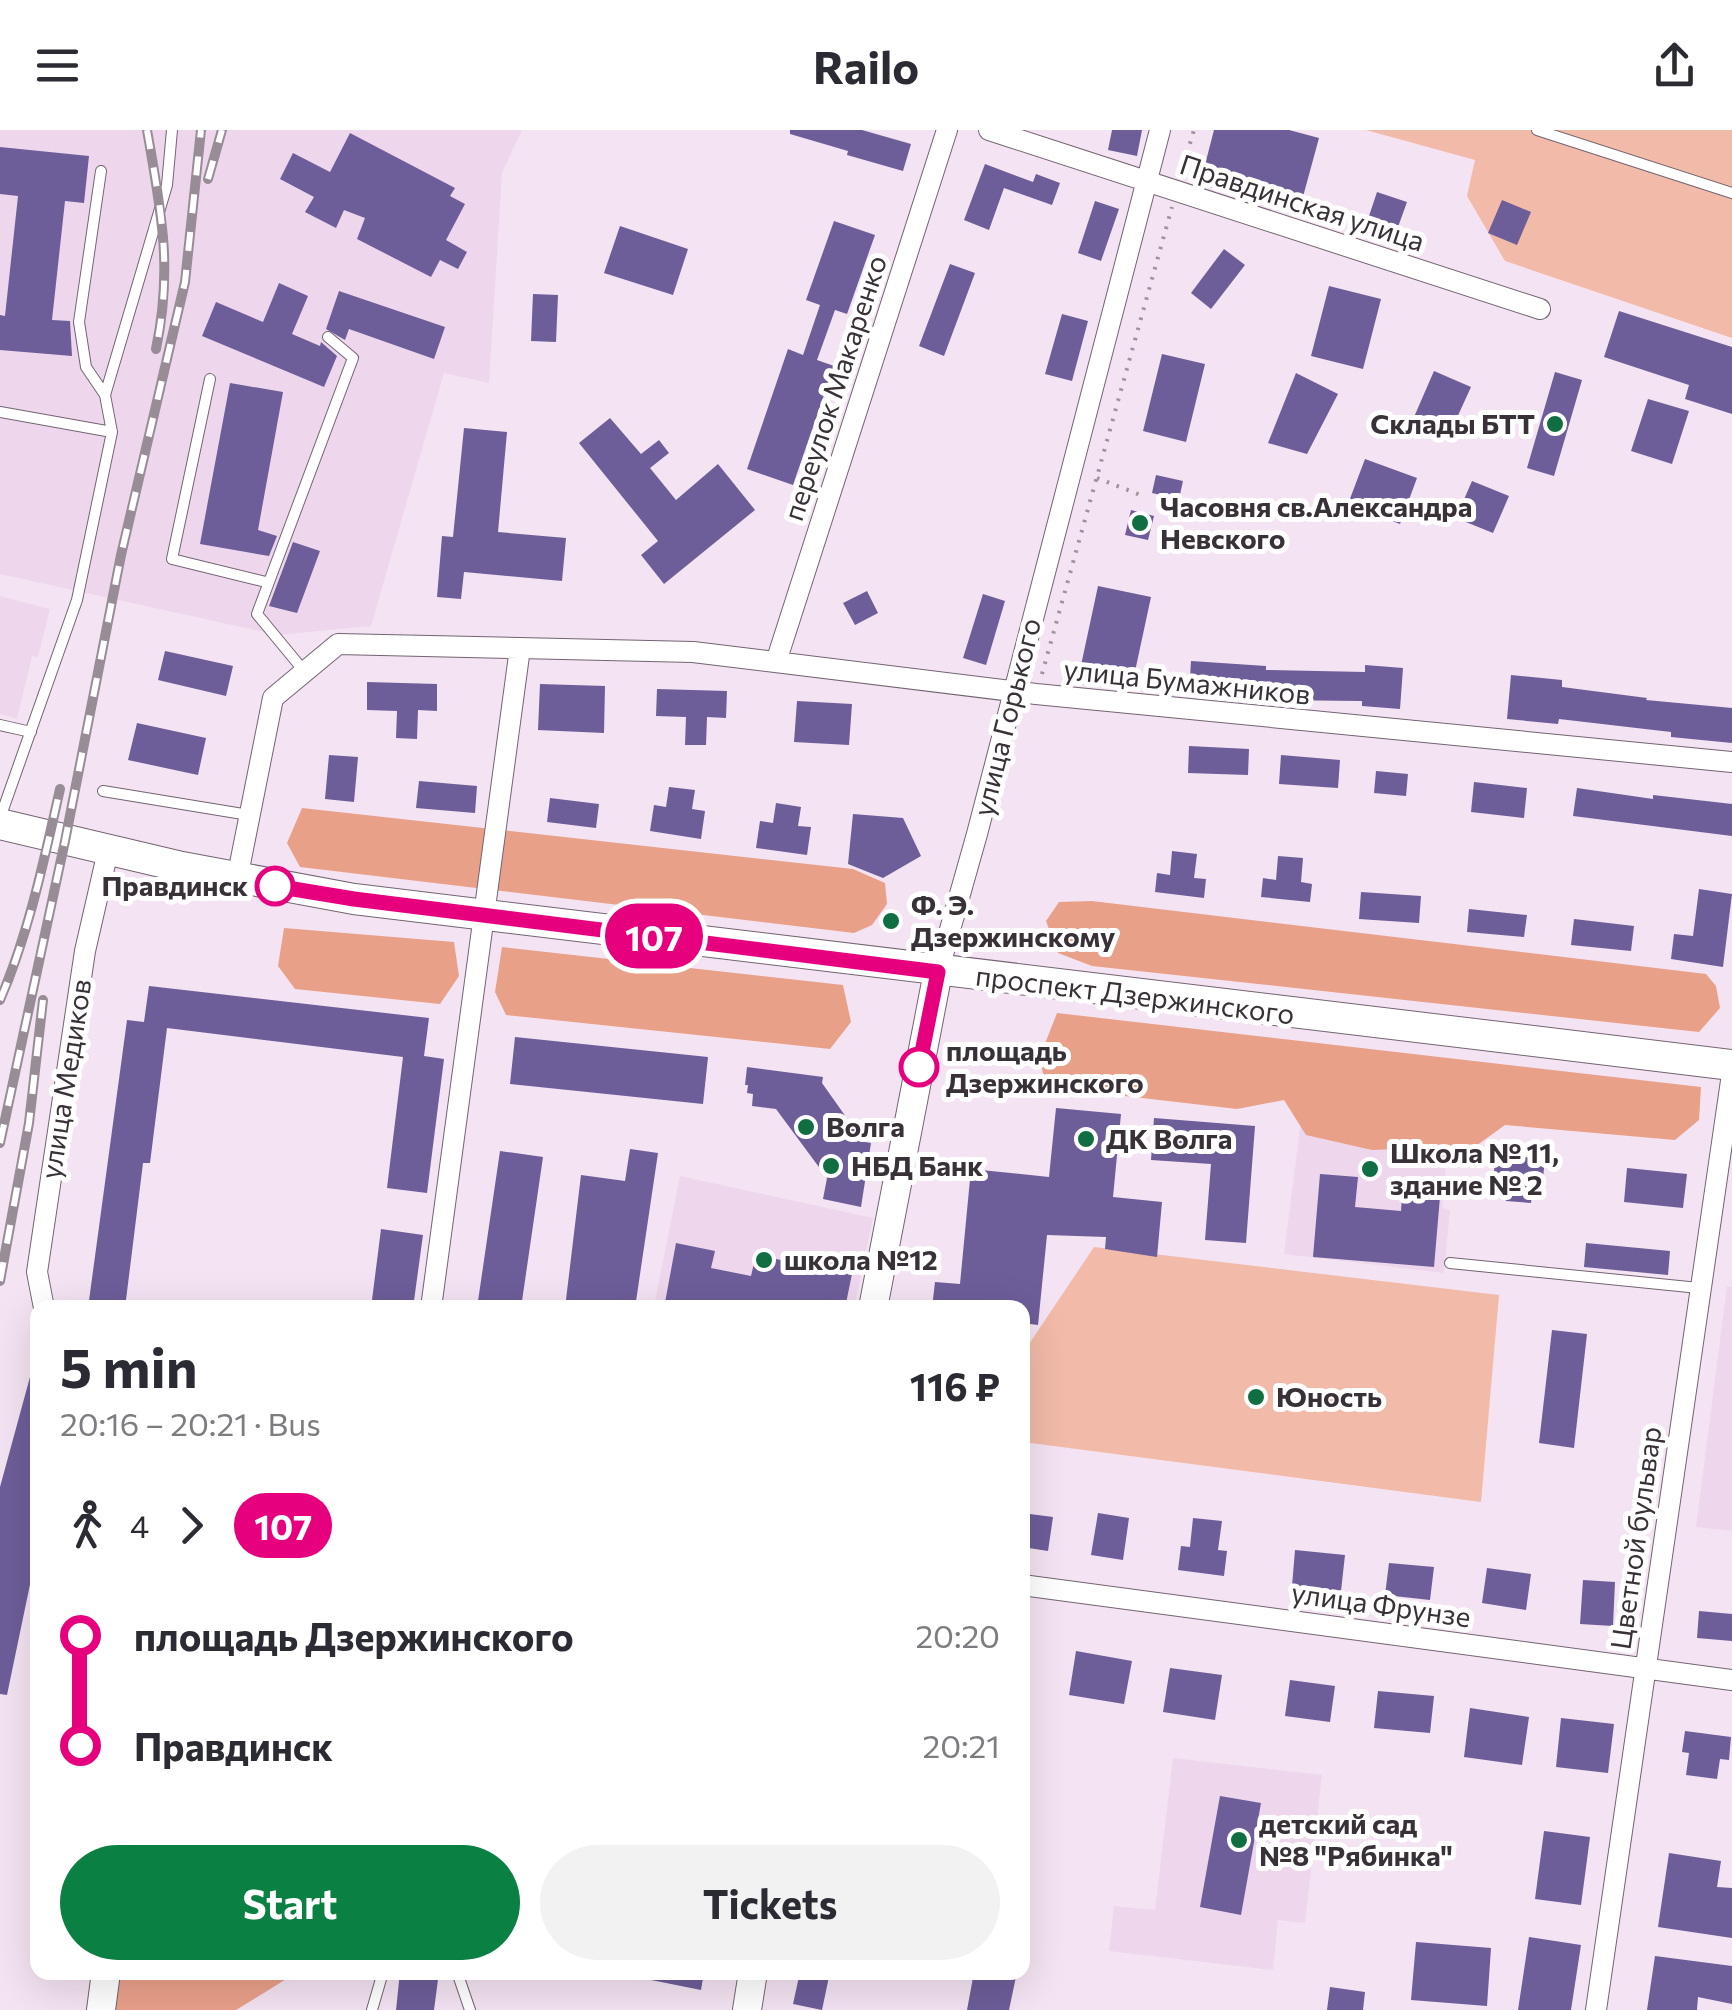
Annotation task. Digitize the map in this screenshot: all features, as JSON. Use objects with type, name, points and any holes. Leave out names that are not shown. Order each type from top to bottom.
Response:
[{"type":"main road","name":"проспект Дзержинского","points":[[0,822],[108,851],[342,898],[1732,1065]]},
{"type":"street","name":"переулок Макаренко","points":[[776,662],[947,130]]},
{"type":"street","name":"Правдинская улица","points":[[989,130],[1540,309]]},
{"type":"street","name":"улица Горького","points":[[874,1300],[938,972],[1160,130]]},
{"type":"street","name":"улица Бумажников","points":[[305,672],[338,644],[693,652],[1012,692],[1732,762]]},
{"type":"street","points":[[432,1300],[520,648]]},
{"type":"street","points":[[237,878],[273,698],[305,672]]},
{"type":"street","name":"улица Медиков","points":[[42,1300],[37,1272],[85,952],[108,851]]},
{"type":"street","name":"Цветной бульвар","points":[[1596,2010],[1732,1074]]},
{"type":"street","name":"улица Фрунзе","points":[[1030,1586],[1732,1680]]},
{"type":"street","points":[[102,2010],[105,1980]]},
{"type":"street","points":[[747,2010],[752,1980]]},
{"type":"lane","points":[[105,395],[167,185],[172,130]]},
{"type":"lane","points":[[1538,130],[1732,193]]},
{"type":"lane","points":[[0,822],[78,600],[112,432],[105,395],[86,368],[79,322],[102,171]]},
{"type":"lane","points":[[305,672],[256,614],[353,358],[328,337]]},
{"type":"lane","points":[[210,379],[172,559],[266,582]]},
{"type":"lane","points":[[0,412],[112,432]]},
{"type":"lane","points":[[0,724],[31,732]]},
{"type":"lane","points":[[103,790],[249,816]]},
{"type":"lane","points":[[1450,1263],[1699,1288]]},
{"type":"lane","points":[[372,2010],[381,1980]]},
{"type":"lane","points":[[460,1980],[470,2010]]},
{"type":"path","points":[[1036,694],[1194,130]]},
{"type":"path","points":[[1096,478],[1143,496]]},
{"type":"shaded area","points":[[0,130],[522,130],[502,173],[489,383],[444,373],[371,626],[278,635],[0,574]]},
{"type":"shaded area","points":[[1366,130],[1732,130],[1732,338],[1505,261],[1467,196],[1475,160]]},
{"type":"shaded area","points":[[0,596],[50,609],[38,657],[32,656],[17,719],[0,714]]},
{"type":"shaded area","points":[[302,808],[853,869],[885,883],[887,904],[872,925],[854,933],[300,867],[287,843]]},
{"type":"shaded area","points":[[1092,901],[1706,974],[1716,986],[1720,1008],[1699,1032],[1092,966],[1058,953],[1046,921],[1059,902]]},
{"type":"shaded area","points":[[284,928],[454,942],[459,976],[440,1004],[295,989],[278,966]]},
{"type":"shaded area","points":[[502,947],[843,985],[851,1022],[830,1049],[506,1015],[495,992]]},
{"type":"shaded area","points":[[1057,1013],[1701,1087],[1699,1120],[1675,1140],[1505,1125],[1476,1146],[1372,1150],[1306,1135],[1284,1100],[1237,1109],[1047,1087],[1039,1059]]},
{"type":"shaded area","name":"Школа № 11, здание № 2","points":[[1302,1113],[1449,1129],[1442,1208],[1450,1210],[1444,1273],[1284,1254]]},
{"type":"shaded area","name":"школа №12","points":[[680,1176],[873,1218],[855,1300],[655,1300]]},
{"type":"shaded area","name":"Юность","points":[[1094,1247],[1499,1295],[1481,1502],[1030,1443],[1030,1343]]},
{"type":"shaded area","points":[[1727,1286],[1732,1287],[1732,1531],[1696,1527]]},
{"type":"shaded area","name":"детский сад №8 \"Рябинка\"","points":[[1173,1758],[1322,1775],[1305,1923],[1278,1920],[1273,1970],[1109,1951],[1114,1906],[1155,1910]]},
{"type":"shaded area","points":[[117,1980],[285,1980],[236,2010],[113,2010]]},
{"type":"building","points":[[790,130],[862,130],[911,144],[903,171],[847,155],[848,151],[790,134]]},
{"type":"building","points":[[1112,130],[1142,130],[1137,156],[1108,150]]},
{"type":"building","points":[[1214,130],[1289,130],[1319,138],[1298,215],[1200,184]]},
{"type":"building","points":[[350,133],[455,188],[450,196],[465,204],[446,240],[467,252],[458,269],[440,260],[431,277],[357,239],[365,218],[344,210],[336,228],[305,212],[314,197],[280,179],[293,153],[330,172]]},
{"type":"building","points":[[0,147],[89,156],[84,203],[65,201],[52,320],[70,321],[72,356],[0,350],[0,315],[5,316],[18,196],[0,194]]},
{"type":"building","points":[[985,164],[1033,182],[1036,174],[1060,183],[1052,205],[1004,188],[989,230],[964,220]]},
{"type":"building","points":[[1377,192],[1407,202],[1393,241],[1364,231]]},
{"type":"building","points":[[1502,200],[1531,212],[1517,245],[1488,233]]},
{"type":"building","points":[[1095,201],[1119,209],[1101,261],[1078,253]]},
{"type":"building","points":[[834,221],[875,235],[847,314],[835,310],[817,360],[834,366],[793,485],[747,469],[788,349],[803,355],[820,305],[806,300]]},
{"type":"building","points":[[620,226],[688,249],[673,295],[604,273]]},
{"type":"building","points":[[1224,249],[1245,265],[1211,309],[1191,293]]},
{"type":"building","points":[[950,264],[975,273],[944,356],[919,346]]},
{"type":"building","points":[[279,283],[308,296],[292,334],[320,346],[321,342],[337,356],[324,387],[202,336],[216,302],[263,322]]},
{"type":"building","points":[[1329,286],[1381,299],[1363,369],[1311,356]]},
{"type":"building","points":[[339,291],[445,327],[434,359],[349,329],[345,340],[326,329]]},
{"type":"building","points":[[533,294],[558,295],[556,342],[531,341]]},
{"type":"building","points":[[1619,311],[1732,347],[1732,414],[1685,399],[1689,385],[1604,357]]},
{"type":"building","points":[[1062,314],[1088,321],[1072,381],[1045,374]]},
{"type":"building","points":[[1162,354],[1205,364],[1186,442],[1143,431]]},
{"type":"building","points":[[1434,371],[1471,387],[1450,433],[1414,417]]},
{"type":"building","name":"Склады БТТ","points":[[1555,372],[1582,380],[1554,476],[1527,468]]},
{"type":"building","points":[[1296,373],[1338,394],[1307,454],[1268,443]]},
{"type":"building","points":[[230,383],[283,392],[258,530],[277,536],[269,556],[200,544]]},
{"type":"building","points":[[1648,399],[1689,411],[1672,464],[1631,451]]},
{"type":"building","points":[[610,418],[641,454],[659,440],[669,453],[650,468],[676,500],[718,464],[755,510],[664,584],[641,555],[658,541],[579,443]]},
{"type":"building","points":[[464,428],[507,432],[498,532],[566,538],[562,581],[464,572],[461,599],[437,597],[442,536],[453,537]]},
{"type":"building","points":[[1365,459],[1417,478],[1400,524],[1348,504]]},
{"type":"building","points":[[1156,475],[1183,481],[1179,499],[1152,493]]},
{"type":"building","points":[[1472,481],[1509,496],[1493,533],[1456,518]]},
{"type":"building","points":[[1131,510],[1154,516],[1148,540],[1125,535]]},
{"type":"building","points":[[293,542],[320,551],[297,613],[269,606]]},
{"type":"building","points":[[1098,586],[1151,597],[1131,690],[1077,684]]},
{"type":"building","points":[[867,591],[878,613],[855,625],[843,603]]},
{"type":"building","points":[[983,594],[1005,601],[986,665],[963,658]]},
{"type":"building","points":[[165,651],[233,666],[226,696],[158,680]]},
{"type":"building","points":[[1191,661],[1266,666],[1266,670],[1365,672],[1365,665],[1403,668],[1400,709],[1362,706],[1362,701],[1189,694]]},
{"type":"building","points":[[1511,675],[1562,680],[1562,687],[1646,700],[1732,708],[1732,743],[1559,719],[1558,724],[1507,719]]},
{"type":"building","points":[[367,682],[437,684],[437,711],[418,710],[417,739],[396,738],[397,711],[367,710]]},
{"type":"building","points":[[540,684],[605,686],[604,733],[538,730]]},
{"type":"building","points":[[657,689],[727,691],[726,718],[707,717],[706,745],[685,745],[686,717],[656,716]]},
{"type":"building","points":[[797,701],[852,704],[849,745],[794,742]]},
{"type":"building","points":[[137,723],[206,738],[198,775],[128,760]]},
{"type":"building","points":[[1189,746],[1249,749],[1248,775],[1188,773]]},
{"type":"building","points":[[329,755],[358,757],[354,802],[325,799]]},
{"type":"building","points":[[1281,755],[1340,760],[1338,788],[1279,784]]},
{"type":"building","points":[[1376,771],[1408,774],[1406,796],[1374,793]]},
{"type":"building","points":[[419,781],[477,786],[475,813],[416,808]]},
{"type":"building","points":[[1474,782],[1527,788],[1524,818],[1471,812]]},
{"type":"building","points":[[669,787],[695,790],[692,809],[705,811],[701,839],[650,831],[654,805],[666,807]]},
{"type":"building","points":[[1577,788],[1653,799],[1653,795],[1732,804],[1732,836],[1573,816]]},
{"type":"building","points":[[550,798],[599,804],[596,828],[547,822]]},
{"type":"building","points":[[776,803],[801,807],[798,826],[811,827],[807,855],[756,848],[760,821],[773,823]]},
{"type":"building","points":[[853,814],[903,818],[921,856],[883,878],[848,864]]},
{"type":"building","points":[[1172,851],[1197,854],[1194,878],[1206,879],[1204,898],[1155,892],[1157,873],[1170,875]]},
{"type":"building","points":[[1278,856],[1303,858],[1301,882],[1312,884],[1310,902],[1261,897],[1263,878],[1276,880]]},
{"type":"building","points":[[1699,889],[1732,894],[1723,967],[1671,959],[1674,934],[1693,936]]},
{"type":"building","points":[[1361,892],[1421,896],[1419,923],[1359,919]]},
{"type":"building","points":[[1469,909],[1527,915],[1524,937],[1467,932]]},
{"type":"building","points":[[1574,919],[1634,926],[1631,951],[1571,945]]},
{"type":"building","points":[[149,986],[429,1018],[424,1056],[444,1059],[427,1193],[387,1188],[403,1057],[167,1028],[150,1163],[143,1163],[126,1300],[89,1300],[127,1020],[144,1022]]},
{"type":"building","points":[[515,1037],[708,1057],[703,1104],[510,1084]]},
{"type":"building","points":[[747,1067],[823,1077],[822,1083],[851,1124],[865,1142],[871,1143],[861,1207],[823,1199],[827,1178],[776,1109],[752,1106],[753,1094],[747,1093],[745,1085]]},
{"type":"building","points":[[1056,1108],[1121,1114],[1113,1197],[1162,1202],[1157,1257],[1105,1249],[1106,1237],[1047,1235],[1038,1325],[1030,1324],[1030,1300],[933,1300],[935,1282],[960,1284],[971,1169],[1049,1177]]},
{"type":"building","points":[[1154,1118],[1255,1126],[1246,1243],[1205,1240],[1211,1164],[1151,1160]]},
{"type":"building","points":[[630,1149],[658,1153],[636,1300],[566,1300],[581,1175],[625,1181]]},
{"type":"building","points":[[500,1151],[543,1157],[522,1300],[478,1300]]},
{"type":"building","points":[[1495,1154],[1545,1159],[1543,1178],[1534,1177],[1531,1203],[1506,1201],[1508,1174],[1494,1173]]},
{"type":"building","points":[[1627,1168],[1687,1174],[1683,1208],[1624,1202]]},
{"type":"building","points":[[1320,1174],[1358,1177],[1355,1207],[1401,1211],[1403,1182],[1441,1185],[1434,1267],[1313,1257]]},
{"type":"building","points":[[381,1229],[423,1235],[414,1300],[372,1300]]},
{"type":"building","points":[[676,1243],[715,1251],[711,1268],[751,1276],[756,1255],[852,1274],[847,1300],[665,1300]]},
{"type":"building","points":[[1586,1243],[1670,1251],[1668,1275],[1584,1267]]},
{"type":"building","points":[[1552,1330],[1587,1334],[1574,1448],[1539,1443]]},
{"type":"building","points":[[30,1377],[30,1584],[7,1695],[0,1694],[0,1487]]},
{"type":"building","points":[[1098,1513],[1129,1518],[1123,1560],[1091,1555]]},
{"type":"building","points":[[1030,1514],[1053,1517],[1048,1551],[1030,1548]]},
{"type":"building","points":[[1193,1518],[1222,1521],[1218,1550],[1227,1551],[1224,1576],[1178,1570],[1181,1546],[1190,1547]]},
{"type":"building","points":[[1295,1550],[1345,1555],[1341,1591],[1292,1586]]},
{"type":"building","points":[[1389,1563],[1434,1567],[1430,1600],[1385,1595]]},
{"type":"building","points":[[1487,1568],[1531,1574],[1526,1610],[1482,1603]]},
{"type":"building","points":[[1583,1580],[1615,1582],[1613,1626],[1580,1624]]},
{"type":"building","points":[[1699,1611],[1732,1614],[1732,1641],[1697,1638]]},
{"type":"building","points":[[1076,1651],[1132,1661],[1124,1704],[1069,1695]]},
{"type":"building","points":[[1170,1668],[1222,1675],[1215,1720],[1163,1712]]},
{"type":"building","points":[[1290,1680],[1335,1686],[1330,1722],[1285,1716]]},
{"type":"building","points":[[1378,1691],[1434,1696],[1430,1733],[1374,1728]]},
{"type":"building","points":[[1470,1708],[1529,1717],[1522,1765],[1464,1757]]},
{"type":"building","points":[[1561,1718],[1614,1724],[1608,1773],[1556,1767]]},
{"type":"building","points":[[1685,1731],[1731,1737],[1729,1760],[1720,1759],[1717,1779],[1686,1775],[1689,1753],[1682,1752]]},
{"type":"building","points":[[1220,1796],[1261,1803],[1241,1915],[1200,1907]]},
{"type":"building","points":[[1544,1831],[1590,1837],[1581,1905],[1535,1899]]},
{"type":"building","points":[[1669,1853],[1721,1861],[1717,1887],[1732,1888],[1732,1938],[1658,1927]]},
{"type":"building","points":[[1529,1937],[1581,1945],[1571,2010],[1518,2010]]},
{"type":"building","points":[[1416,1942],[1491,1948],[1487,2006],[1411,2000]]},
{"type":"building","points":[[1655,1956],[1732,1966],[1732,2004],[1698,1997],[1697,2010],[1647,2010]]},
{"type":"building","points":[[399,1980],[438,1980],[434,2010],[396,2010]]},
{"type":"building","points":[[651,1980],[703,1980],[701,1990]]},
{"type":"building","points":[[798,1980],[828,1980],[822,2010],[793,2004]]},
{"type":"building","points":[[973,1980],[1015,1980],[1009,2010],[967,2010]]},
{"type":"building","points":[[1330,1987],[1365,1992],[1363,2010],[1327,2010]]},
{"type":"railway","points":[[147,130],[164,265],[156,349]]},
{"type":"railway","points":[[0,1143],[121,555],[185,282],[201,130]]},
{"type":"railway","points":[[208,179],[222,130]]},
{"type":"railway","points":[[0,1000],[28,923],[60,789]]},
{"type":"railway","points":[[0,1281],[29,1123],[43,1000]]},
{"type":"bus line","name":"107","points":[[275,886],[938,972],[919,1067]]},
{"type":"place","name":"Склады БТТ","points":[[1555,424]]},
{"type":"place","name":"Часовня св.Александра Невского","points":[[1140,523]]},
{"type":"place","name":"Правдинск","points":[[275,886]]},
{"type":"place","name":"Ф. Э. Дзержинскому","points":[[891,921]]},
{"type":"place","name":"площадь Дзержинского","points":[[919,1067]]},
{"type":"place","name":"Волга","points":[[806,1127]]},
{"type":"place","name":"ДК Волга","points":[[1086,1139]]},
{"type":"place","name":"НБД Банк","points":[[831,1166]]},
{"type":"place","name":"Школа № 11, здание № 2","points":[[1370,1169]]},
{"type":"place","name":"школа №12","points":[[764,1260]]},
{"type":"place","name":"Юность","points":[[1256,1397]]},
{"type":"place","name":"детский сад №8 \"Рябинка\"","points":[[1239,1840]]}]
